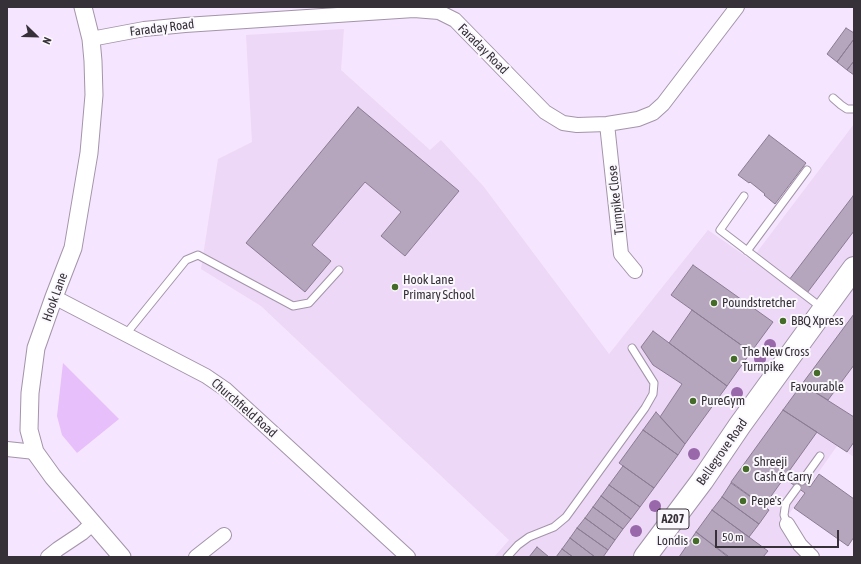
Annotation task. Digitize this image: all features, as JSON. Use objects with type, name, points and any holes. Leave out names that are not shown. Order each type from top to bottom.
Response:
[{"type":"main road","name":"Bellegrove Road","points":[[645,557],[702,481],[737,429],[854,268]]},
{"type":"street","name":"Hook Lane","points":[[83,7],[91,39],[93,61],[94,95],[88,153],[73,248],[36,348],[30,393],[29,430],[35,452],[53,477],[122,557]]},
{"type":"street","name":"Faraday Road","points":[[91,39],[144,29],[278,12],[414,9],[439,12],[454,20],[545,112],[563,123],[576,125],[607,124],[638,119],[653,113],[663,104],[737,7]]},
{"type":"street","name":"Turnpike Close","points":[[607,124],[622,254],[635,271]]},
{"type":"street","name":"Churchfield Road","points":[[54,297],[206,376],[225,389],[408,557]]},
{"type":"street","points":[[7,449],[35,452]]},
{"type":"street","points":[[48,557],[82,533],[93,523]]},
{"type":"street","points":[[787,524],[800,545],[812,557]]},
{"type":"street","points":[[196,557],[224,535]]},
{"type":"lane","points":[[833,98],[847,109],[854,109]]},
{"type":"lane","points":[[747,251],[807,170]]},
{"type":"lane","points":[[744,196],[720,230],[824,309]]},
{"type":"lane","points":[[126,334],[186,260],[198,255],[293,306],[309,303],[338,270]]},
{"type":"lane","points":[[507,557],[518,545],[529,537],[554,527],[566,517],[653,394],[654,383],[632,348]]},
{"type":"lane","points":[[802,481],[820,456]]},
{"type":"lane","points":[[787,524],[784,515],[786,503],[797,488]]},
{"type":"shaded area","points":[[344,29],[341,70],[430,150],[441,140],[484,187],[609,354],[708,230],[751,260],[854,124],[854,457],[837,446],[782,524],[788,540],[800,557],[494,557],[509,540],[261,306],[201,269],[218,159],[252,142],[246,35]]},
{"type":"shaded area","points":[[63,363],[119,419],[77,453],[62,435],[57,416]]},
{"type":"building","points":[[846,28],[854,33],[854,39],[837,62],[827,54]]},
{"type":"building","points":[[854,39],[854,61],[847,70],[837,62]]},
{"type":"building","points":[[854,61],[854,75],[847,70]]},
{"type":"building","points":[[358,107],[459,191],[405,256],[381,236],[401,212],[365,182],[312,245],[331,261],[305,292],[246,243]]},
{"type":"building","points":[[769,135],[806,163],[775,204],[750,182],[749,183],[738,175]]},
{"type":"building","points":[[853,196],[854,231],[807,293],[789,280]]},
{"type":"building","name":"Poundstretcher","points":[[693,265],[773,322],[751,352],[671,295]]},
{"type":"building","points":[[692,310],[751,352],[727,386],[669,343]]},
{"type":"building","points":[[854,314],[854,365],[828,400],[802,384]]},
{"type":"building","name":"PureGym","points":[[653,331],[727,386],[685,444],[660,417],[682,384],[653,365],[641,347]]},
{"type":"building","points":[[802,384],[854,417],[854,442],[847,452],[783,410]]},
{"type":"building","points":[[783,410],[817,432],[764,506],[731,482]]},
{"type":"building","points":[[656,412],[685,444],[678,455],[643,430]]},
{"type":"building","points":[[643,430],[678,455],[654,488],[619,463]]},
{"type":"building","points":[[623,466],[654,488],[640,507],[609,485]]},
{"type":"building","points":[[789,472],[810,487],[819,474],[854,499],[854,537],[848,546],[794,508],[805,493],[784,478]]},
{"type":"building","name":"Pepe's","points":[[731,483],[769,510],[759,524],[722,497]]},
{"type":"building","points":[[609,485],[640,507],[631,519],[601,496]]},
{"type":"building","points":[[601,496],[631,519],[623,529],[593,507]]},
{"type":"building","points":[[722,497],[759,524],[749,537],[712,510]]},
{"type":"building","points":[[593,507],[623,529],[615,540],[585,518]]},
{"type":"building","points":[[712,510],[768,551],[763,557],[728,557],[696,532]]},
{"type":"building","points":[[585,518],[615,540],[608,550],[577,528]]},
{"type":"building","points":[[577,528],[608,550],[603,557],[595,557],[570,538]]},
{"type":"building","points":[[696,532],[728,556],[679,557]]},
{"type":"building","points":[[570,538],[595,557],[573,557],[562,549]]},
{"type":"building","points":[[537,547],[549,557],[529,557]]},
{"type":"building","points":[[562,549],[573,557],[556,557]]},
{"type":"place","name":"Hook Lane Primary School","points":[[395,287]]},
{"type":"place","name":"Poundstretcher","points":[[714,303]]},
{"type":"place","name":"BBQ Xpress","points":[[783,321]]},
{"type":"place","name":"The New Cross Turnpike","points":[[734,359]]},
{"type":"place","name":"Favourable","points":[[817,373]]},
{"type":"place","name":"PureGym","points":[[693,401]]},
{"type":"place","name":"Shreeji Cash & Carry","points":[[746,469]]},
{"type":"place","name":"Pepe's","points":[[743,501]]},
{"type":"place","name":"Londis","points":[[696,541]]}]
